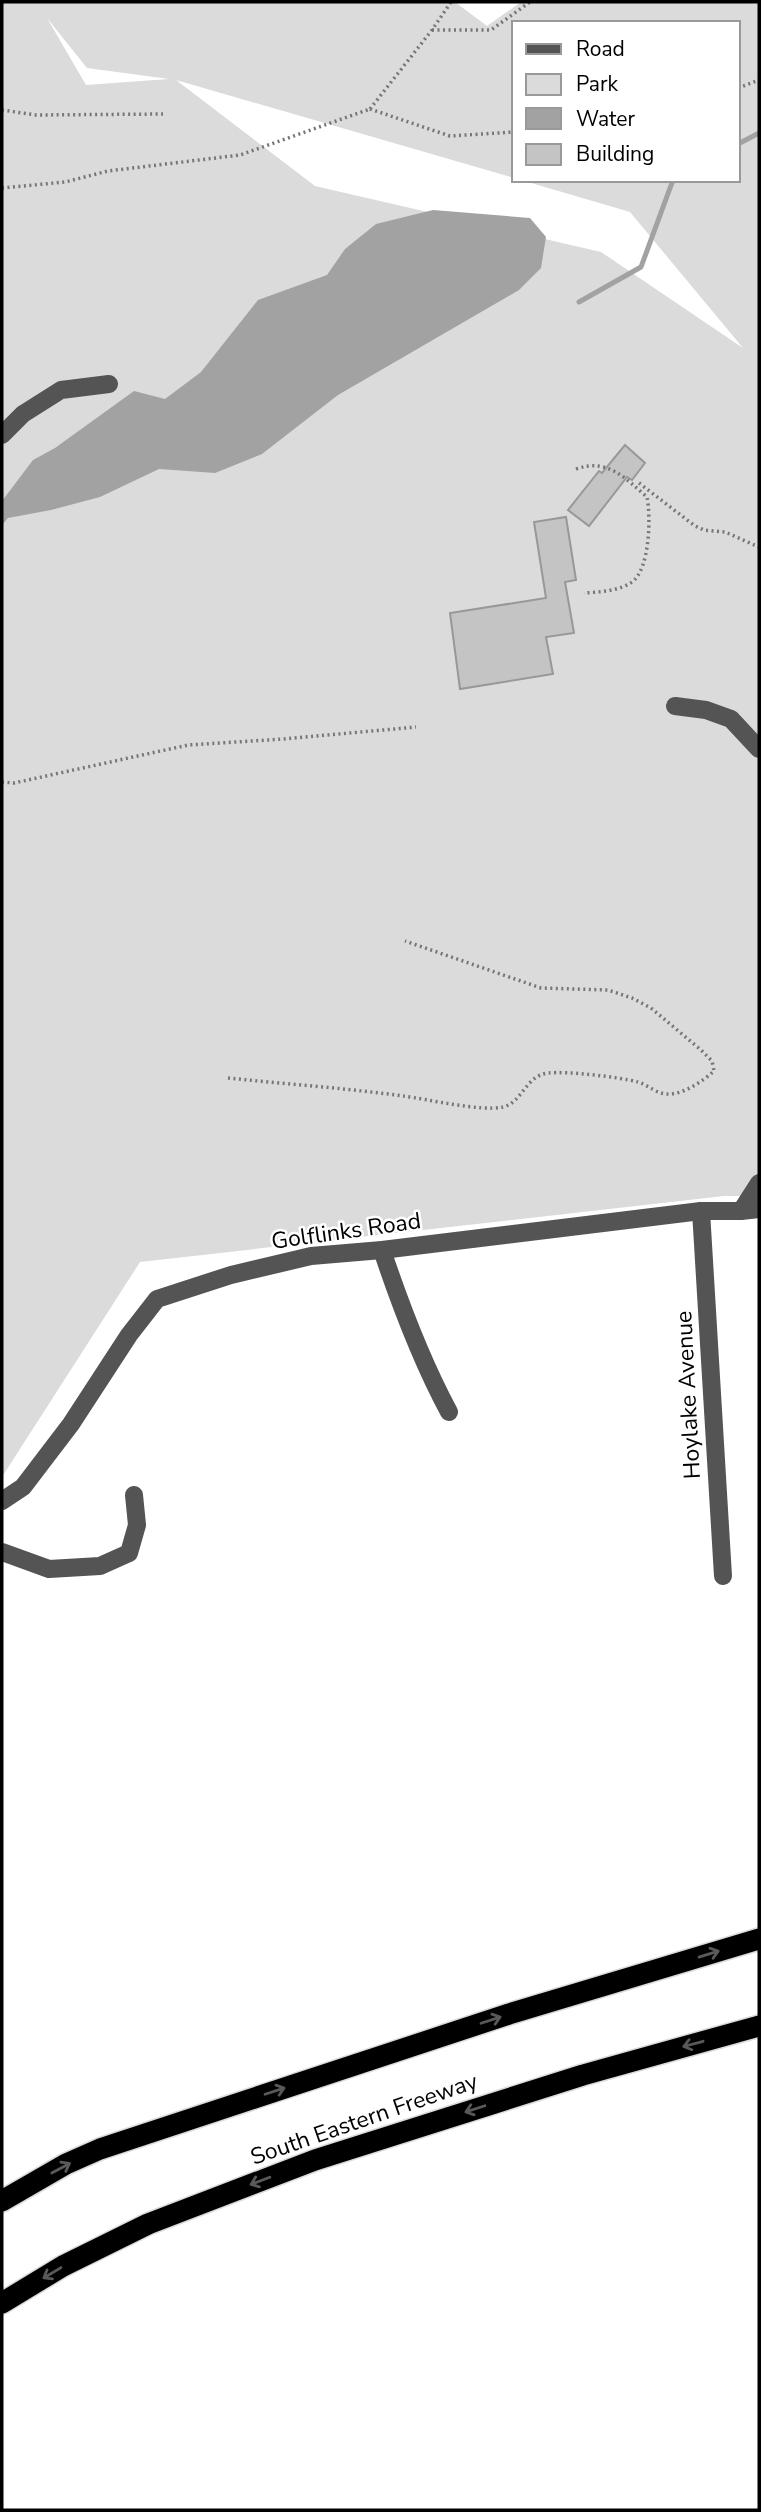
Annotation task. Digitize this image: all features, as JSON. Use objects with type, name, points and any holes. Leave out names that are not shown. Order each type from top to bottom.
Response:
[{"type":"highway","points":[[2,2201],[66,2164],[100,2149],[509,2014],[759,1938]]},
{"type":"highway","name":"South Eastern Freeway","points":[[2,2303],[63,2266],[148,2224],[315,2160],[583,2075],[759,2026]]},
{"type":"street","points":[[2,435],[23,414],[61,390],[109,384]]},
{"type":"street","points":[[676,706],[706,710],[731,719],[759,748]]},
{"type":"street","points":[[741,1212],[759,1183]]},
{"type":"street","name":"Golflinks Road","points":[[2,1501],[23,1487],[71,1424],[129,1335],[157,1299],[231,1275],[310,1256],[382,1250],[701,1210],[741,1212],[759,1209]]},
{"type":"street","name":"Hoylake Avenue","points":[[701,1210],[723,1576]]},
{"type":"street","points":[[382,1250],[427,1372],[449,1412]]},
{"type":"street","points":[[2,1552],[49,1569],[100,1566],[129,1553],[137,1525],[134,1494]]},
{"type":"path","points":[[2,188],[65,182],[108,172],[240,155],[370,109],[451,2]]},
{"type":"path","points":[[432,30],[491,30],[530,2]]},
{"type":"path","points":[[740,87],[759,80]]},
{"type":"path","points":[[370,109],[450,136],[512,132]]},
{"type":"path","points":[[2,110],[36,115],[163,114]]},
{"type":"path","points":[[576,469],[590,464],[603,465],[647,497],[650,512],[649,533],[639,576],[617,589],[583,593]]},
{"type":"path","points":[[639,483],[695,526],[704,530],[725,532],[759,547]]},
{"type":"path","points":[[2,782],[14,783],[188,745],[416,727]]},
{"type":"path","points":[[228,1078],[403,1096],[460,1105],[501,1107],[514,1102],[535,1077],[547,1073],[571,1073],[639,1082],[665,1094],[675,1094],[703,1081],[714,1071],[712,1061],[701,1050],[651,1008],[632,998],[608,990],[541,988],[405,941]]},
{"type":"green space","points":[[2,2],[455,2],[487,26],[521,2],[759,2],[759,1196],[724,1196],[140,1262],[2,1477]],"holes":[[[47,18],[87,68],[169,79],[86,85]],[[512,21],[740,21],[740,182],[528,182],[630,212],[743,348],[601,252],[315,186],[176,80],[512,177]]]},
{"type":"water","points":[[433,210],[530,218],[546,237],[541,268],[519,290],[338,395],[262,454],[215,473],[159,469],[100,497],[8,518],[2,525],[2,501],[33,460],[55,448],[134,391],[165,399],[201,372],[258,300],[327,275],[345,249],[376,224]]},
{"type":"building","points":[[625,445],[645,463],[632,480],[627,477],[589,526],[568,510],[599,471],[602,473]]},
{"type":"building","points":[[566,517],[576,580],[565,582],[574,633],[546,637],[553,674],[460,689],[450,613],[546,598],[534,522]]},
{"type":"waterway","points":[[740,143],[759,133]]},
{"type":"waterway","points":[[579,302],[641,267],[672,182]]}]
